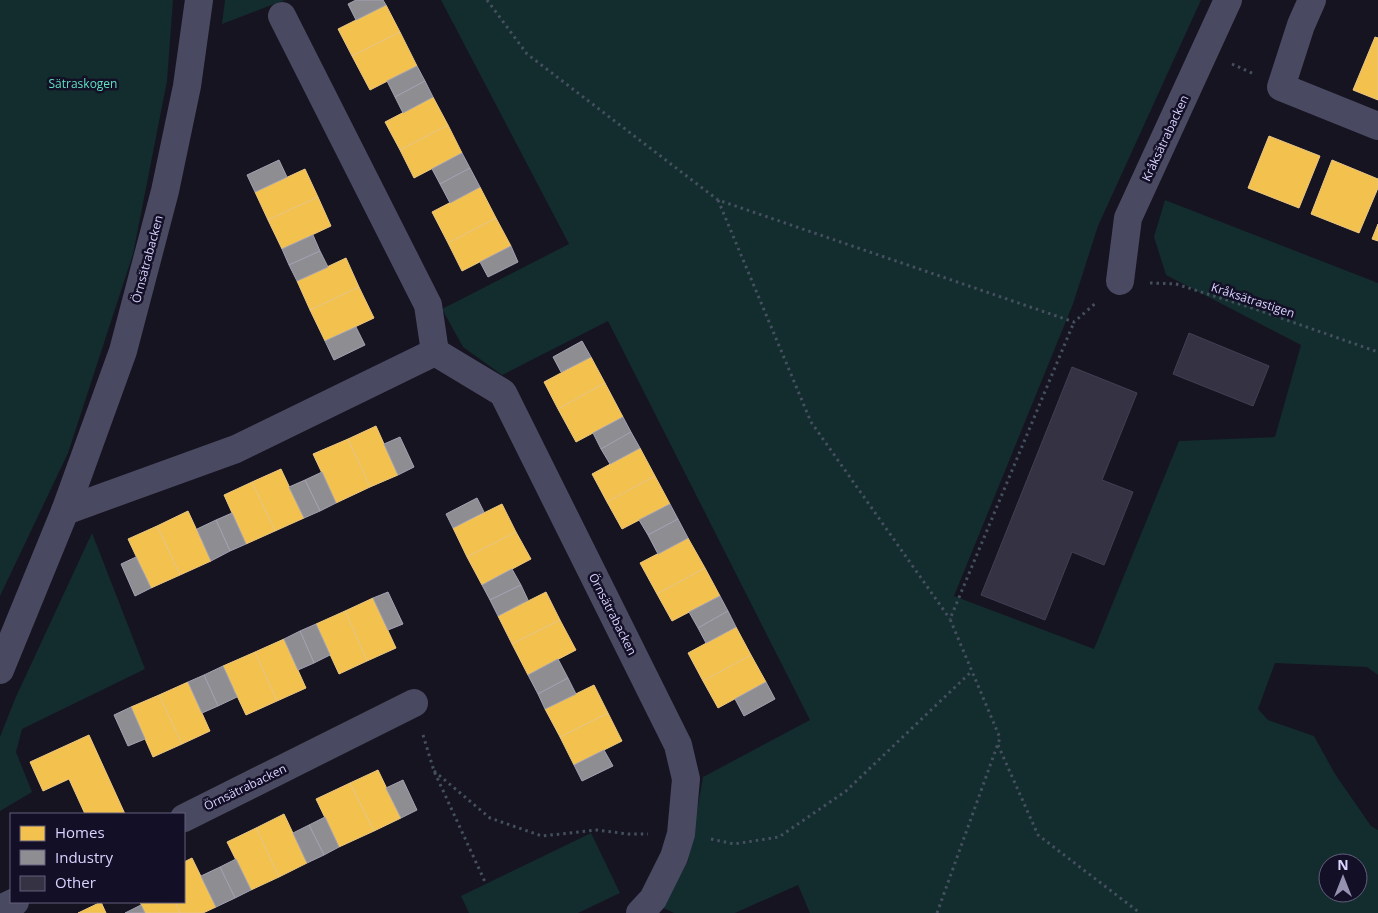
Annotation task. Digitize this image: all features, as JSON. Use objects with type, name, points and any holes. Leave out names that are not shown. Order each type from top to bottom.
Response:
[{"type":"street","name":"Örnsätrabacken","points":[[0,670],[65,511],[123,351],[165,191],[188,86],[199,0]]},
{"type":"street","name":"Kråksätrabacken","points":[[1120,281],[1128,218],[1228,0]]},
{"type":"street","points":[[1312,0],[1301,25],[1281,87],[1378,126]]},
{"type":"street","points":[[65,511],[236,449],[435,352],[428,305],[282,16]]},
{"type":"street","name":"Örnsätrabacken","points":[[435,352],[503,393],[678,745],[686,779],[681,834],[674,857],[653,898],[640,913]]},
{"type":"street","name":"Örnsätrabacken","points":[[185,818],[414,704]]},
{"type":"street","points":[[0,909],[13,903]]},
{"type":"path","points":[[487,0],[527,54],[718,200],[1074,322]]},
{"type":"path","points":[[1205,51],[1281,87]]},
{"type":"path","points":[[718,200],[811,422],[950,619],[1000,738],[937,913]]},
{"type":"path","points":[[950,619],[1074,322],[1120,281]]},
{"type":"path","name":"Kråksätrastigen","points":[[1120,281],[1176,284],[1255,309],[1378,352]]},
{"type":"path","points":[[434,771],[490,818],[542,836],[597,830],[628,834],[681,834],[734,844],[778,836],[846,791],[972,671]]},
{"type":"path","points":[[414,704],[434,771],[486,884]]},
{"type":"path","points":[[998,744],[1038,835],[1140,913]]},
{"type":"green space","name":"Sätraskogen","points":[[0,0],[173,0],[167,81],[133,254],[68,453],[0,596]]},
{"type":"green space","points":[[225,0],[285,0],[222,24]]},
{"type":"green space","points":[[441,0],[1201,0],[1098,226],[1073,304],[954,596],[1094,649],[1179,441],[1275,437],[1301,345],[1166,275],[1154,237],[1165,200],[1378,283],[1378,675],[1367,667],[1275,663],[1258,709],[1268,720],[1314,736],[1335,774],[1371,826],[1378,830],[1378,913],[810,913],[798,885],[735,913],[674,913],[663,908],[688,861],[703,777],[810,720],[608,321],[502,375],[463,347],[442,309],[569,244]]},
{"type":"green space","points":[[92,533],[145,669],[22,729],[16,752],[32,792],[0,811],[0,737],[15,699]]},
{"type":"green space","points":[[591,833],[620,893],[578,913],[469,913],[461,896]]},
{"type":"building: Homes","points":[[386,5],[400,32],[352,56],[338,29]]},
{"type":"building: Homes","points":[[400,32],[417,66],[370,90],[352,56]]},
{"type":"building: Homes","points":[[1375,37],[1378,38],[1378,100],[1353,90]]},
{"type":"building: Homes","points":[[433,97],[448,125],[400,150],[385,122]]},
{"type":"building: Homes","points":[[448,125],[462,153],[414,178],[400,150]]},
{"type":"building: Homes","points":[[1269,136],[1320,156],[1299,208],[1248,188]]},
{"type":"building: Homes","points":[[1332,160],[1378,179],[1378,188],[1359,233],[1311,214]]},
{"type":"building: Homes","points":[[305,169],[318,197],[268,220],[255,192]]},
{"type":"building: Homes","points":[[480,187],[496,218],[448,243],[432,212]]},
{"type":"building: Homes","points":[[318,197],[331,226],[282,249],[268,220]]},
{"type":"building: Homes","points":[[496,218],[511,246],[462,271],[448,243]]},
{"type":"building: Homes","points":[[1378,224],[1378,241],[1372,239]]},
{"type":"building: Homes","points":[[346,258],[359,287],[310,310],[297,281]]},
{"type":"building: Homes","points":[[359,287],[374,318],[325,341],[310,310]]},
{"type":"building: Homes","points":[[591,357],[605,383],[558,409],[544,382]]},
{"type":"building: Homes","points":[[605,383],[623,417],[576,442],[558,409]]},
{"type":"building: Homes","points":[[376,426],[398,475],[370,487],[348,439]]},
{"type":"building: Homes","points":[[348,439],[370,487],[336,503],[313,454]]},
{"type":"building: Homes","points":[[640,448],[655,476],[607,502],[592,474]]},
{"type":"building: Homes","points":[[281,469],[304,518],[275,531],[252,482]]},
{"type":"building: Homes","points":[[655,476],[670,504],[622,529],[607,502]]},
{"type":"building: Homes","points":[[252,482],[275,531],[246,544],[224,495]]},
{"type":"building: Homes","points":[[502,504],[516,532],[467,557],[453,528]]},
{"type":"building: Homes","points":[[188,511],[211,561],[180,575],[157,526]]},
{"type":"building: Homes","points":[[157,526],[180,575],[151,588],[128,539]]},
{"type":"building: Homes","points":[[516,532],[531,559],[482,585],[467,557]]},
{"type":"building: Homes","points":[[688,538],[705,568],[657,594],[640,563]]},
{"type":"building: Homes","points":[[705,568],[720,596],[672,621],[657,594]]},
{"type":"building: Homes","points":[[546,592],[560,620],[512,644],[498,616]]},
{"type":"building: Homes","points":[[373,598],[396,648],[367,661],[345,611]]},
{"type":"building: Homes","points":[[345,611],[367,661],[339,674],[316,624]]},
{"type":"building: Homes","points":[[560,620],[576,650],[528,675],[512,644]]},
{"type":"building: Homes","points":[[736,627],[751,655],[703,681],[688,653]]},
{"type":"building: Homes","points":[[284,639],[306,688],[277,701],[255,652]]},
{"type":"building: Homes","points":[[255,652],[277,701],[246,715],[223,666]]},
{"type":"building: Homes","points":[[751,655],[766,682],[718,708],[703,681]]},
{"type":"building: Homes","points":[[188,682],[210,731],[182,744],[159,695]]},
{"type":"building: Homes","points":[[594,685],[608,713],[560,737],[545,709]]},
{"type":"building: Homes","points":[[159,695],[182,744],[153,757],[131,707]]},
{"type":"building: Homes","points":[[608,713],[622,741],[574,765],[560,737]]},
{"type":"building: Homes","points":[[89,735],[125,813],[85,813],[69,779],[43,791],[30,762]]},
{"type":"building: Homes","points":[[378,770],[401,818],[374,831],[350,783]]},
{"type":"building: Homes","points":[[350,783],[374,831],[339,847],[316,799]]},
{"type":"building: Homes","points":[[284,814],[307,863],[279,877],[256,828]]},
{"type":"building: Homes","points":[[256,828],[279,877],[251,890],[227,842]]},
{"type":"building: Homes","points":[[192,858],[216,907],[203,913],[180,913],[175,903],[185,903],[185,862]]},
{"type":"building: Homes","points":[[101,903],[106,913],[78,913]]},
{"type":"building: Homes","points":[[140,903],[175,903],[180,913],[145,913]]},
{"type":"building: Industry","points":[[356,0],[383,0],[386,5],[356,20],[348,4]]},
{"type":"building: Industry","points":[[417,66],[425,81],[395,97],[387,81]]},
{"type":"building: Industry","points":[[425,81],[433,97],[403,113],[395,97]]},
{"type":"building: Industry","points":[[462,153],[470,168],[440,184],[432,169]]},
{"type":"building: Industry","points":[[279,160],[287,177],[255,192],[247,175]]},
{"type":"building: Industry","points":[[470,168],[480,187],[450,203],[440,184]]},
{"type":"building: Industry","points":[[313,235],[320,251],[289,265],[282,249]]},
{"type":"building: Industry","points":[[511,246],[518,262],[488,277],[480,262]]},
{"type":"building: Industry","points":[[320,251],[328,267],[297,281],[289,265]]},
{"type":"building: Industry","points":[[356,327],[365,345],[334,360],[325,341]]},
{"type":"building: Industry","points":[[582,341],[591,357],[561,372],[553,357]]},
{"type":"building: Industry","points":[[623,417],[631,432],[601,449],[593,433]]},
{"type":"building: Industry","points":[[631,432],[640,448],[610,464],[601,449]]},
{"type":"building: Industry","points":[[400,437],[414,467],[398,475],[384,444]]},
{"type":"building: Industry","points":[[322,472],[336,503],[320,511],[305,480]]},
{"type":"building: Industry","points":[[305,480],[320,511],[304,518],[289,487]]},
{"type":"building: Industry","points":[[477,498],[484,512],[453,528],[446,514]]},
{"type":"building: Industry","points":[[670,504],[678,519],[648,535],[639,520]]},
{"type":"building: Industry","points":[[232,513],[246,544],[230,551],[216,520]]},
{"type":"building: Industry","points":[[678,519],[688,538],[658,554],[648,535]]},
{"type":"building: Industry","points":[[216,520],[230,551],[211,561],[197,529]]},
{"type":"building: Industry","points":[[136,557],[151,588],[135,596],[121,564]]},
{"type":"building: Industry","points":[[512,569],[521,585],[490,600],[482,585]]},
{"type":"building: Industry","points":[[521,585],[528,600],[498,616],[490,600]]},
{"type":"building: Industry","points":[[388,592],[403,624],[388,630],[373,598]]},
{"type":"building: Industry","points":[[720,596],[728,611],[698,628],[689,612]]},
{"type":"building: Industry","points":[[728,611],[736,627],[706,643],[698,628]]},
{"type":"building: Industry","points":[[316,624],[330,655],[314,663],[300,631]]},
{"type":"building: Industry","points":[[300,631],[314,663],[298,670],[284,639]]},
{"type":"building: Industry","points":[[558,659],[568,678],[538,694],[528,675]]},
{"type":"building: Industry","points":[[223,666],[237,697],[218,706],[204,675]]},
{"type":"building: Industry","points":[[204,675],[218,706],[202,713],[188,682]]},
{"type":"building: Industry","points":[[568,678],[576,694],[545,709],[538,694]]},
{"type":"building: Industry","points":[[766,682],[775,699],[744,716],[735,699]]},
{"type":"building: Industry","points":[[131,707],[145,739],[128,746],[114,715]]},
{"type":"building: Industry","points":[[604,750],[613,766],[582,781],[574,765]]},
{"type":"building: Industry","points":[[403,780],[417,810],[401,818],[386,788]]},
{"type":"building: Industry","points":[[325,817],[339,847],[324,855],[309,825]]},
{"type":"building: Industry","points":[[309,825],[324,855],[307,863],[293,833]]},
{"type":"building: Industry","points":[[236,859],[251,890],[235,898],[220,867]]},
{"type":"building: Industry","points":[[220,867],[235,898],[216,907],[201,876]]},
{"type":"building: Industry","points":[[141,905],[145,913],[125,913]]},
{"type":"building: Other","points":[[1189,333],[1269,366],[1253,406],[1173,374]]},
{"type":"building: Other","points":[[1072,367],[1137,393],[1102,480],[1133,492],[1104,565],[1072,552],[1045,620],[981,595]]}]
